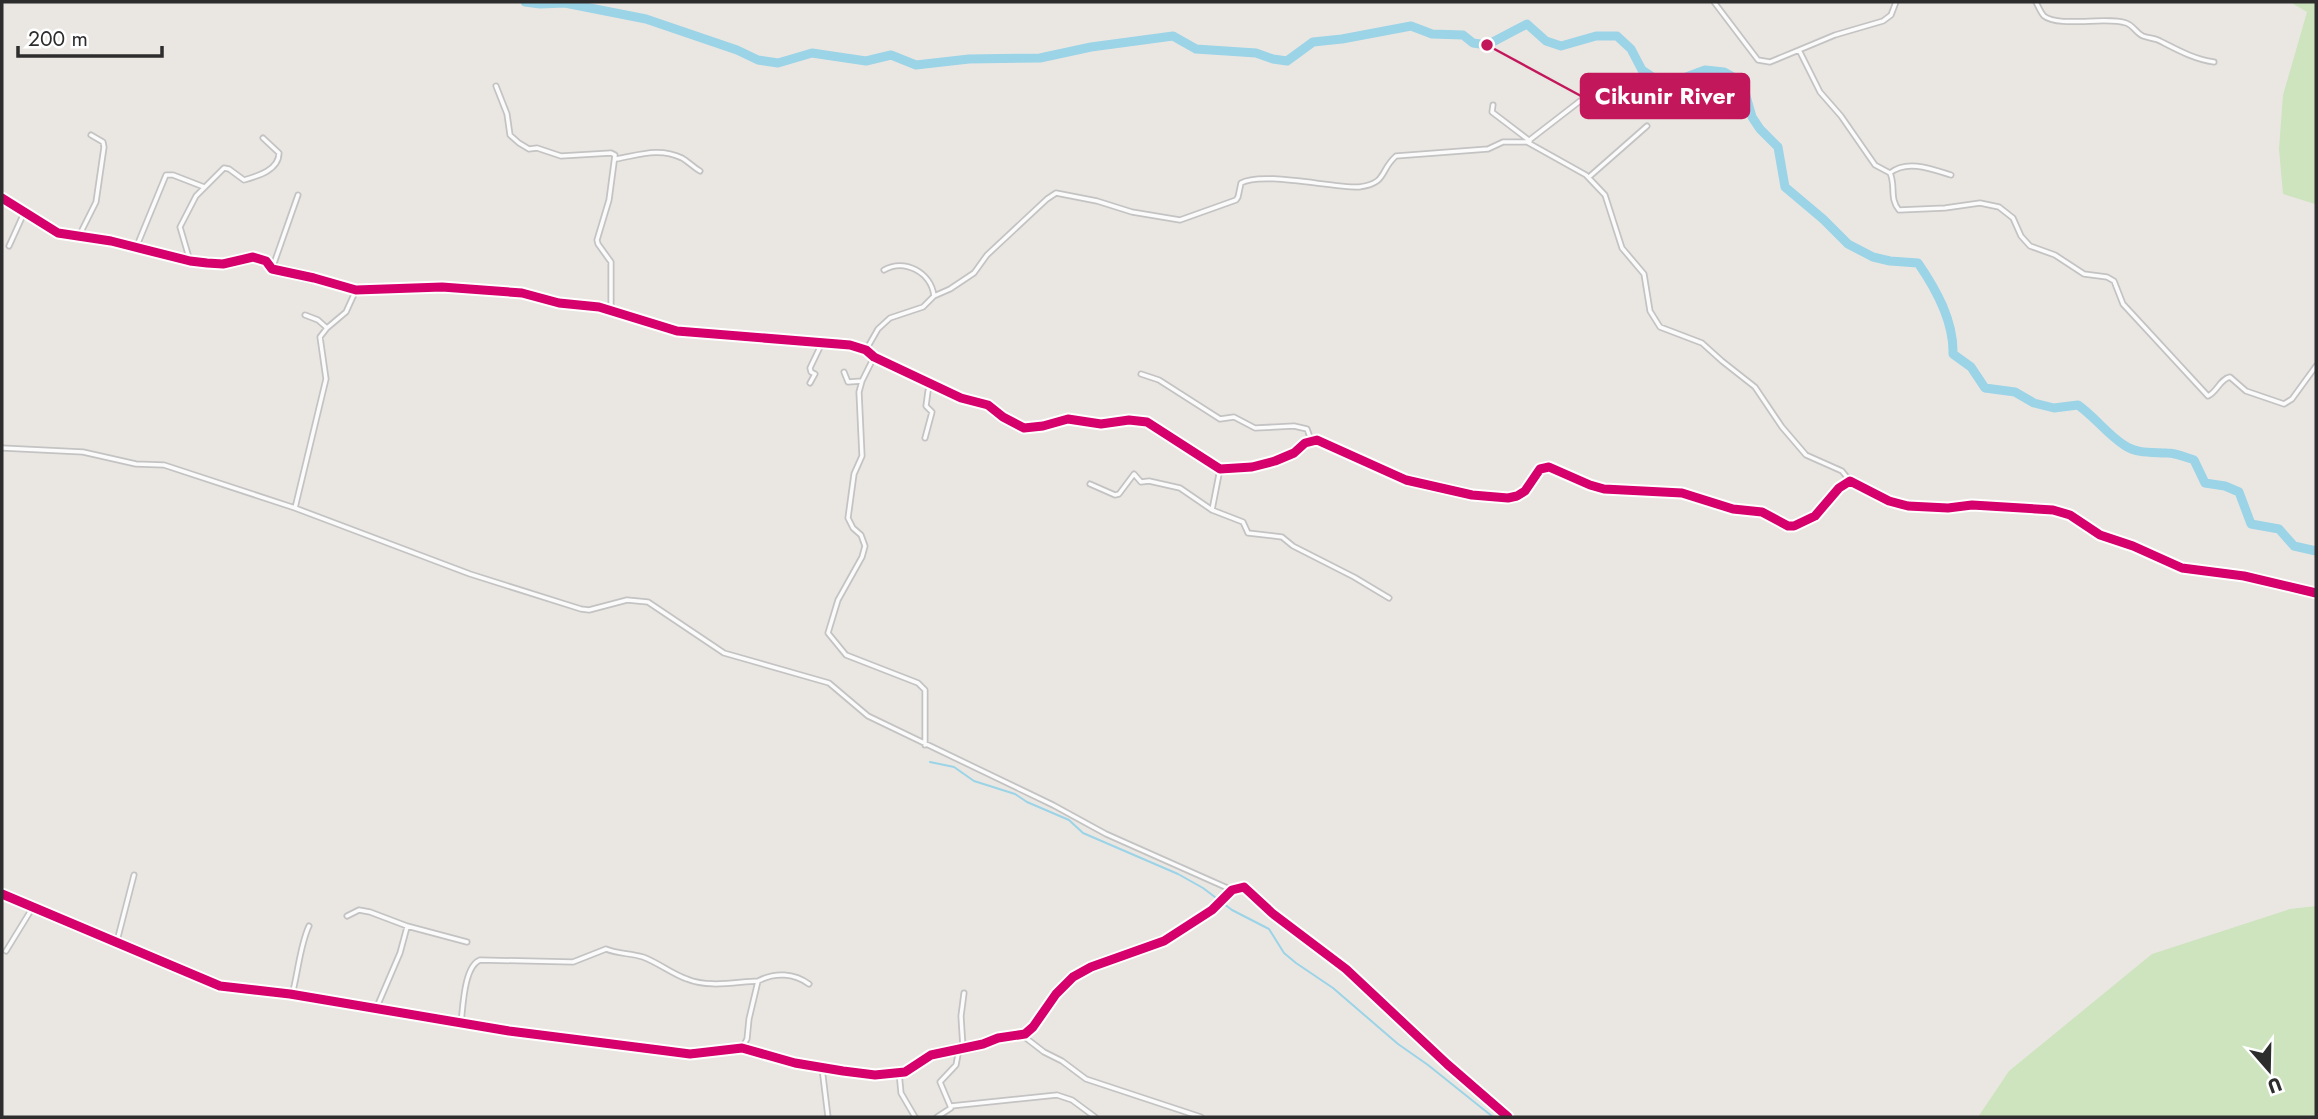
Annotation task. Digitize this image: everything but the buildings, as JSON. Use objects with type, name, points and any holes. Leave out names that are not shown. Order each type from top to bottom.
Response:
[{"type":"street","points":[[1714,2],[1758,60],[1770,62],[1835,35],[1883,21],[1891,15],[1896,2]]},
{"type":"street","points":[[2036,2],[2048,18],[2128,23],[2144,37],[2160,41],[2192,57],[2214,62]]},
{"type":"street","points":[[1799,50],[1820,92],[1841,116],[1875,165],[1890,173],[1894,184],[1892,199],[1899,210],[1980,203],[1999,207],[2013,218],[2021,236],[2030,246],[2055,255],[2084,274],[2108,277],[2115,281],[2123,304],[2208,396],[2230,377],[2246,391],[2284,404],[2292,399],[2316,366]]},
{"type":"street","points":[[496,86],[507,114],[510,135],[529,149],[537,148],[562,156],[615,155],[610,200],[597,240],[611,261],[611,311]]},
{"type":"street","points":[[866,350],[874,334],[884,323],[897,315],[923,307],[934,296],[974,273],[987,255],[1056,193],[1097,201],[1132,212],[1180,220],[1236,200],[1243,181],[1282,179],[1364,187],[1380,180],[1396,156],[1488,149],[1503,142],[1529,141],[1580,101]]},
{"type":"street","points":[[1493,105],[1492,112],[1496,117],[1529,141],[1589,177],[1606,197],[1622,248],[1644,274],[1650,311],[1660,327],[1702,343],[1753,385],[1806,455],[1844,472],[1850,481],[1889,501],[1908,506],[1948,508],[1972,505],[2053,510],[2070,515],[2100,535],[2133,546],[2182,568],[2244,576],[2316,593]]},
{"type":"street","points":[[1589,177],[1647,126]]},
{"type":"street","points":[[80,235],[96,202],[104,147],[103,142],[91,135]]},
{"type":"street","points":[[190,261],[180,227],[204,187],[225,168],[244,180],[264,173],[277,163],[279,153],[263,138]]},
{"type":"street","points":[[616,159],[644,152],[665,152],[681,158],[700,171]]},
{"type":"street","points":[[1890,173],[1898,168],[1926,166],[1951,174]]},
{"type":"street","points":[[136,248],[166,175],[173,175],[204,187]]},
{"type":"street","points":[[272,269],[298,195]]},
{"type":"street","points":[[2,198],[58,233],[80,235],[190,261],[223,264],[253,257],[265,261],[272,269],[356,290],[442,287],[522,293],[559,303],[599,307],[677,331],[850,345],[866,350],[874,357],[961,398],[988,405],[1024,428],[1068,419],[1101,424],[1129,420],[1147,422],[1220,469],[1252,467],[1285,458],[1311,440],[1322,442],[1406,480],[1472,495],[1500,498],[1517,496],[1525,491],[1540,469],[1549,467],[1604,489],[1682,493],[1733,509],[1762,512],[1788,526],[1815,516],[1839,488],[1850,481]]},
{"type":"street","points":[[9,246],[24,213]]},
{"type":"street","points":[[884,270],[901,264],[916,270],[932,284],[934,296]]},
{"type":"street","points":[[295,508],[326,379],[320,337],[346,312],[356,290]]},
{"type":"street","points":[[305,315],[318,320],[327,328]]},
{"type":"street","points":[[810,383],[815,374],[809,370],[822,343]]},
{"type":"street","points":[[874,357],[859,392],[862,456],[854,474],[848,518],[853,528],[861,535],[865,546],[862,557],[838,600],[828,633],[846,654],[918,684],[925,690],[925,744]]},
{"type":"street","points":[[844,372],[848,382],[862,381]]},
{"type":"street","points":[[1140,374],[1159,380],[1220,419],[1234,417],[1255,428],[1301,427],[1307,429],[1311,440]]},
{"type":"street","points":[[925,438],[932,412],[926,406],[932,384]]},
{"type":"street","points":[[2,448],[83,452],[136,464],[164,465],[295,508],[470,574],[580,609],[589,610],[627,600],[648,602],[724,653],[829,683],[864,713],[1107,834],[1232,890]]},
{"type":"street","points":[[1212,510],[1220,469]]},
{"type":"street","points":[[1090,484],[1115,495],[1119,494],[1134,474],[1140,482],[1149,481],[1186,490],[1212,510],[1243,522],[1248,533],[1286,538],[1287,542],[1389,598]]},
{"type":"street","points":[[117,941],[134,876]]},
{"type":"street","points":[[2,894],[220,986],[461,1023],[690,1054],[742,1048],[795,1063],[866,1074],[909,1071],[931,1055],[1022,1035],[1033,1027],[1056,994],[1073,976],[1153,947],[1201,918],[1238,887],[1248,889],[1272,913],[1346,969],[1508,1117]]},
{"type":"street","points":[[6,951],[33,907]]},
{"type":"street","points":[[347,916],[365,911],[407,926],[467,942]]},
{"type":"street","points":[[292,995],[300,968],[303,937],[309,926]]},
{"type":"street","points":[[376,1009],[400,953],[407,926]]},
{"type":"street","points":[[461,1023],[469,968],[475,961],[480,960],[562,962],[577,960],[606,948],[615,953],[632,953],[660,964],[690,981],[709,984],[758,981],[767,977],[790,975],[802,978],[809,984]]},
{"type":"street","points":[[742,1048],[747,1039],[758,981]]},
{"type":"street","points":[[951,1106],[940,1082],[956,1065],[961,1049],[964,993]]},
{"type":"street","points":[[1022,1035],[1042,1051],[1094,1083],[1201,1117]]},
{"type":"street","points":[[822,1068],[828,1117]]},
{"type":"street","points":[[899,1072],[901,1093],[915,1117]]},
{"type":"street","points":[[937,1117],[951,1106],[1057,1095],[1067,1097],[1095,1117]]},
{"type":"green space","points":[[2290,2],[2316,2],[2315,204],[2283,194],[2279,149],[2283,95],[2307,12]]},
{"type":"green space","points":[[2316,906],[2316,1117],[1978,1117],[2009,1071],[2152,954],[2290,909]]},
{"type":"waterway","points":[[525,2],[565,3],[646,19],[737,50],[758,60],[778,63],[812,53],[866,61],[891,55],[916,65],[969,59],[1040,58],[1091,47],[1173,36],[1196,49],[1256,53],[1287,61],[1313,42],[1411,26],[1432,34],[1463,35],[1473,43],[1487,45],[1527,24],[1546,41],[1561,46],[1596,36],[1617,36],[1631,49],[1642,70],[1660,82],[1678,80],[1705,70],[1724,72],[1742,82],[1752,117],[1778,147],[1785,187],[1848,244],[1873,257],[1918,263],[1943,306],[1953,342],[1953,354],[1971,367],[1985,388],[2015,392],[2034,403],[2054,408],[2078,405],[2129,448],[2174,454],[2194,460],[2205,483],[2225,486],[2239,492],[2251,524],[2279,529],[2294,546],[2316,551]]},
{"type":"waterway","points":[[930,762],[954,767],[974,781],[1015,794],[1069,820],[1083,833],[1178,874],[1203,888],[1232,910],[1269,929],[1284,953],[1333,988],[1398,1044],[1493,1117]]},
{"type":"cycle path","points":[[2,198],[58,233],[111,241],[190,261],[223,264],[253,257],[266,261],[272,269],[356,290],[442,287],[522,293],[559,303],[599,307],[677,331],[850,345],[866,350],[874,357],[961,398],[988,405],[1024,428],[1068,419],[1101,424],[1129,420],[1147,422],[1220,469],[1252,467],[1275,461],[1294,453],[1305,443],[1317,440],[1406,480],[1472,495],[1508,498],[1517,496],[1525,491],[1540,469],[1549,467],[1604,489],[1682,493],[1733,509],[1762,512],[1788,526],[1815,516],[1839,488],[1850,481],[1889,501],[1908,506],[1948,508],[1972,505],[2053,510],[2070,515],[2100,535],[2133,546],[2182,568],[2244,576],[2316,593]]},
{"type":"cycle path","points":[[2,894],[220,986],[290,994],[509,1031],[690,1054],[742,1048],[795,1063],[875,1075],[905,1072],[931,1055],[1025,1034],[1073,977],[1091,967],[1164,941],[1212,910],[1232,890],[1244,887],[1272,913],[1346,969],[1508,1117]]},
{"type":"place","name":"Cikunir River","points":[[1487,45]]}]
